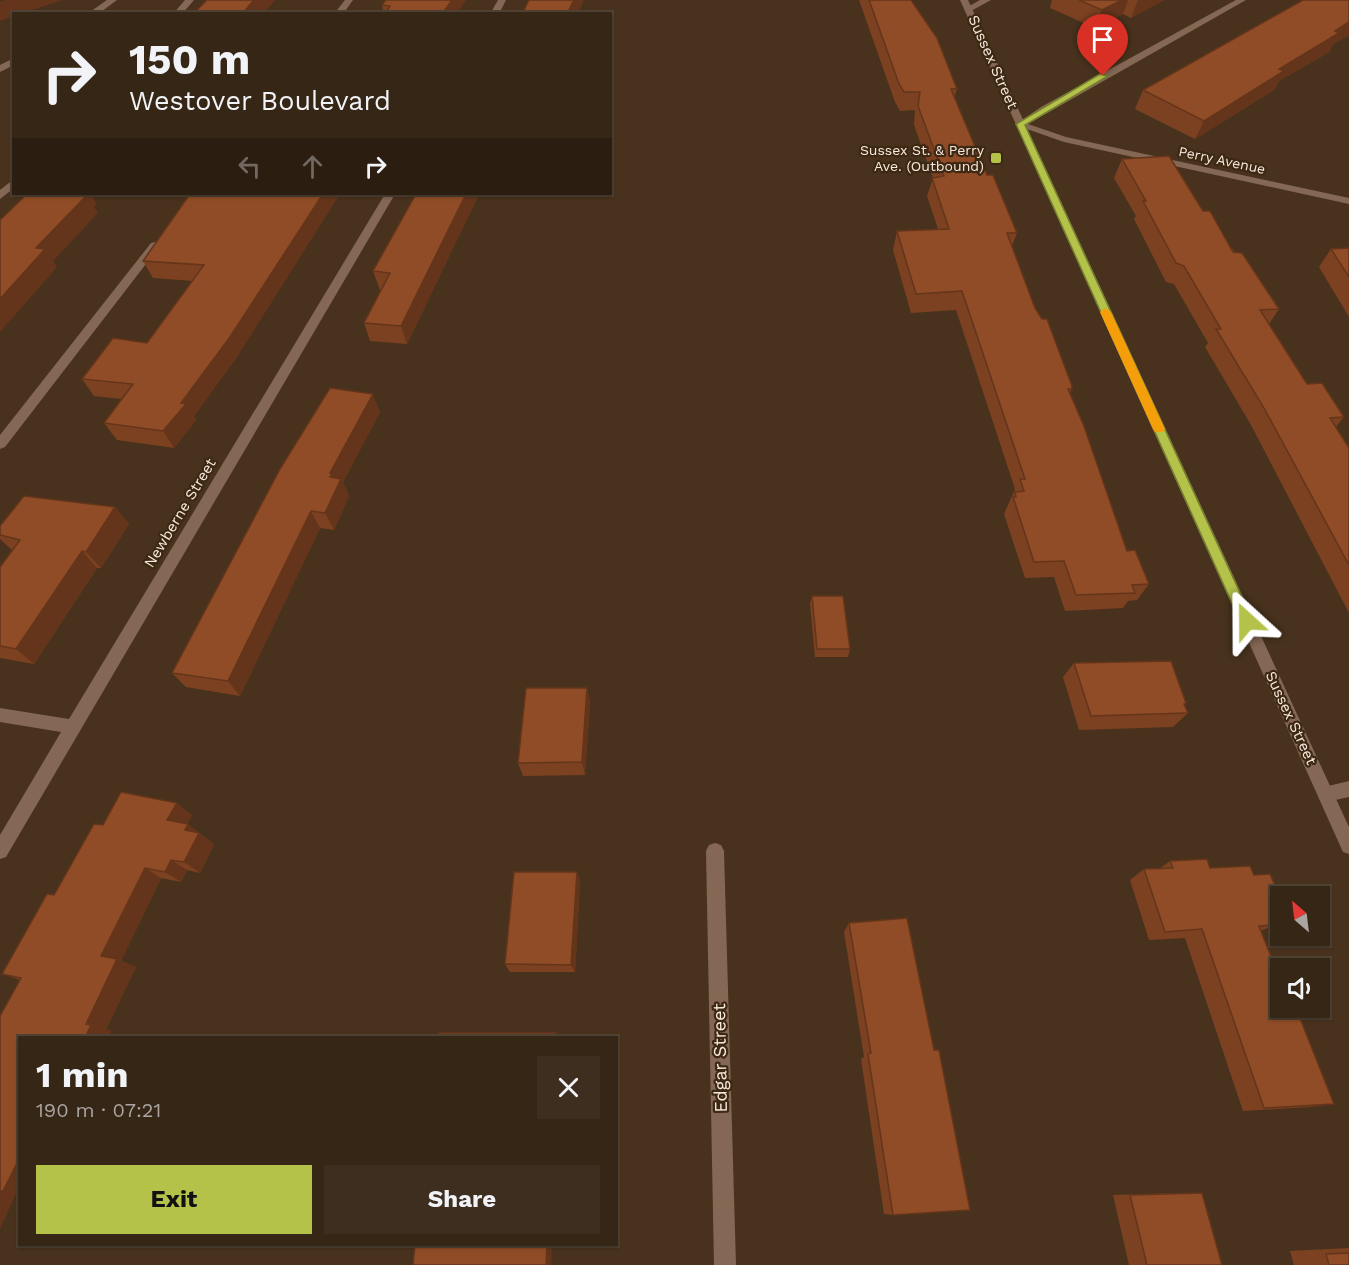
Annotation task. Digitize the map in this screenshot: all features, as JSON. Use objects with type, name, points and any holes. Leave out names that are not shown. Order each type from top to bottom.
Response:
[{"type":"street","points":[[94,12],[113,0]]},
{"type":"street","points":[[179,12],[190,0]]},
{"type":"street","points":[[340,12],[349,0]]},
{"type":"street","points":[[966,4],[987,0]]},
{"type":"street","points":[[1020,124],[1242,0]]},
{"type":"street","name":"Sussex Street","points":[[966,4],[1349,846]]},
{"type":"street","name":"Perry Avenue","points":[[1020,124],[1064,139],[1349,201]]},
{"type":"street","points":[[0,196],[12,184]]},
{"type":"street","name":"Newberne Street","points":[[0,851],[389,195]]},
{"type":"street","points":[[0,444],[166,231]]},
{"type":"street","points":[[0,715],[72,727]]},
{"type":"street","points":[[1326,794],[1349,789]]},
{"type":"street","name":"Edgar Street","points":[[715,851],[725,1265]]},
{"type":"building","points":[[207,0],[254,0],[244,12],[195,12]]},
{"type":"building","points":[[386,0],[452,0],[443,12],[386,12],[390,6],[382,5]]},
{"type":"building","points":[[529,0],[574,0],[568,12],[523,12]]},
{"type":"building","points":[[869,0],[911,0],[937,38],[957,89],[951,89],[987,175],[993,175],[1017,233],[1007,233],[1035,308],[1042,319],[1047,319],[1072,386],[1072,389],[1068,389],[1084,426],[1127,551],[1135,550],[1149,584],[1132,585],[1135,593],[1076,595],[1064,561],[1034,562],[1013,497],[1016,497],[1015,492],[1024,491],[1020,479],[1025,479],[962,291],[916,294],[897,231],[949,229],[932,178],[944,176],[918,106],[920,92],[904,92],[899,84]]},
{"type":"building","points":[[1079,0],[1122,0],[1102,10]]},
{"type":"building","points":[[1303,0],[1349,0],[1349,22],[1335,31],[1339,33],[1279,69],[1284,71],[1204,121],[1143,90]]},
{"type":"building","points":[[1169,156],[1203,211],[1210,211],[1233,252],[1242,253],[1279,309],[1260,310],[1307,384],[1322,383],[1344,417],[1330,418],[1349,448],[1349,565],[1264,408],[1216,329],[1221,329],[1184,266],[1176,263],[1143,201],[1146,201],[1122,159]]},
{"type":"building","points":[[26,195],[87,195],[36,248],[45,249],[0,299],[0,220]]},
{"type":"building","points":[[189,195],[322,195],[230,337],[181,403],[186,404],[163,431],[104,423],[133,384],[82,379],[113,338],[147,343],[204,265],[143,261]]},
{"type":"building","points":[[415,195],[466,195],[401,326],[364,323],[390,273],[373,271]]},
{"type":"building","points":[[1349,248],[1349,277],[1331,249]]},
{"type":"building","points":[[330,388],[373,394],[330,473],[332,473],[330,477],[341,479],[325,513],[311,511],[228,681],[172,673],[280,469]]},
{"type":"building","points":[[24,496],[115,507],[86,552],[82,551],[16,649],[0,646],[0,567],[20,540],[0,535],[0,526]]},
{"type":"building","points":[[812,596],[843,596],[850,649],[817,649]]},
{"type":"building","points":[[1171,661],[1188,713],[1091,716],[1074,663]]},
{"type":"building","points":[[526,688],[587,688],[582,762],[518,763]]},
{"type":"building","points":[[121,792],[177,803],[167,820],[188,824],[185,830],[199,833],[184,862],[171,860],[165,872],[145,868],[101,956],[117,959],[86,1024],[91,1025],[86,1036],[18,1036],[18,1161],[3,1191],[0,1191],[0,1016],[21,978],[2,974],[47,894],[54,895],[94,824],[103,825]]},
{"type":"building","points":[[1207,859],[1210,868],[1250,866],[1254,875],[1270,874],[1275,886],[1270,886],[1270,925],[1259,926],[1272,958],[1270,1018],[1300,1018],[1334,1104],[1264,1108],[1202,929],[1165,932],[1144,869],[1173,868],[1170,861]]},
{"type":"building","points":[[514,872],[577,872],[571,965],[505,964]]},
{"type":"building","points":[[907,918],[934,1050],[939,1050],[970,1210],[893,1215],[868,1054],[871,1053],[849,923]]},
{"type":"building","points":[[439,1033],[556,1033],[555,1036],[438,1036]]},
{"type":"building","points":[[1202,1193],[1222,1265],[1147,1265],[1130,1195]]},
{"type":"building","points":[[415,1246],[547,1246],[546,1265],[413,1265]]},
{"type":"building","points":[[1349,1253],[1349,1265],[1329,1265],[1326,1254]]},
{"type":"slow traffic","points":[[1105,312],[1159,429]]},
{"type":"place","name":"Sussex St. & Perry Ave. (Outbound)","points":[[996,158]]},
{"type":"route","points":[[1103,76],[1020,124],[1247,621]]}]
